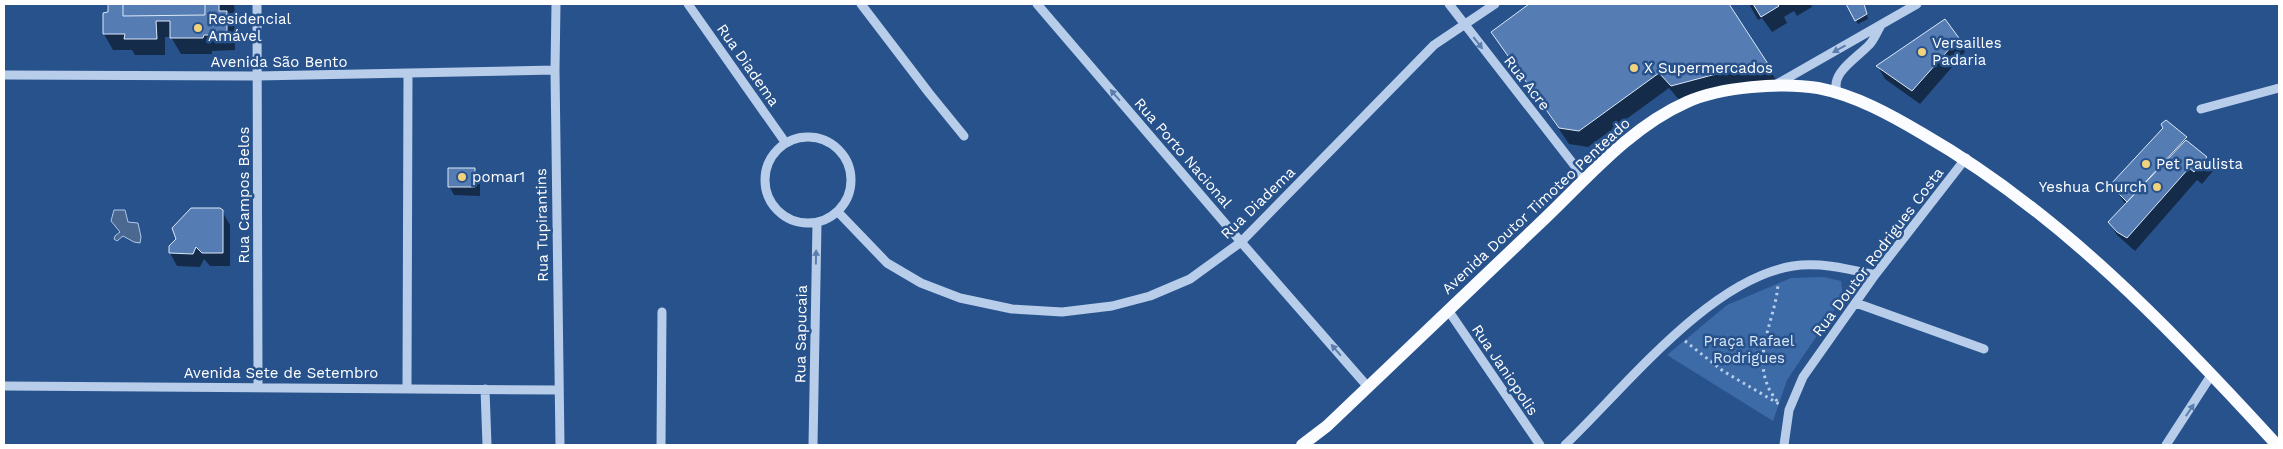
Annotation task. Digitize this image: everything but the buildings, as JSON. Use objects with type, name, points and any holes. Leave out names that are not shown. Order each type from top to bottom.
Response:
[{"type":"main road","name":"Avenida Doutor Timoteo Penteado","points":[[1302,445],[1327,426],[1585,179],[1654,119],[1689,101],[1731,91],[1777,84],[1819,88],[1892,115],[1966,158],[2024,202],[2089,256],[2171,330],[2276,445]]},
{"type":"street","name":"Rua Campos Belos","points":[[257,4],[258,386]]},
{"type":"street","name":"Rua Tupirantins","points":[[556,4],[554,70],[560,445]]},
{"type":"street","name":"Rua Diadema","points":[[688,4],[785,142]]},
{"type":"street","points":[[861,4],[964,136]]},
{"type":"street","name":"Rua Porto Nacional","points":[[1037,4],[1240,242],[1368,387]]},
{"type":"street","name":"Rua Acre","points":[[1449,4],[1585,179]]},
{"type":"street","name":"Rua Diadema","points":[[838,212],[888,263],[921,284],[960,298],[1012,309],[1062,312],[1112,306],[1150,296],[1190,279],[1240,242],[1434,45],[1495,4]]},
{"type":"street","points":[[1777,84],[1917,4]]},
{"type":"street","points":[[1838,94],[1835,84],[1837,77],[1871,44],[1881,25]]},
{"type":"street","name":"Avenida São Bento","points":[[4,75],[257,76],[554,70]]},
{"type":"street","points":[[407,388],[408,74]]},
{"type":"street","points":[[2201,109],[2279,88]]},
{"type":"street","points":[[812,136],[826,140],[838,148],[847,159],[852,173],[852,187],[847,201],[838,212],[828,219],[817,223],[802,223],[787,218],[775,208],[768,196],[764,181],[766,166],[774,153],[785,142],[798,137],[812,136]]},
{"type":"street","name":"Rua Doutor Rodrigues Costa","points":[[1784,445],[1789,410],[1803,377],[1876,275],[1966,158]]},
{"type":"street","name":"Rua Sapucaia","points":[[813,445],[817,223]]},
{"type":"street","points":[[1565,445],[1676,333],[1726,294],[1762,275],[1792,266],[1828,265],[1876,275]]},
{"type":"street","points":[[1856,303],[1984,349]]},
{"type":"street","name":"Rua Janiopolis","points":[[1448,310],[1540,445]]},
{"type":"street","points":[[662,312],[662,445]]},
{"type":"street","points":[[2166,445],[2212,374]]},
{"type":"street","name":"Avenida Sete de Setembro","points":[[4,386],[258,386],[558,390]]},
{"type":"street","points":[[485,389],[487,445]]},
{"type":"path","points":[[1684,341],[1723,371],[1779,404],[1767,385],[1764,356],[1766,334],[1777,295],[1778,284]]},
{"type":"green space","name":"Praça Rafael Rodrigues","points":[[1824,277],[1841,281],[1843,297],[1787,380],[1773,421],[1667,355],[1727,305],[1791,278]]},
{"type":"shaded area","points":[[114,210],[125,210],[128,222],[138,223],[141,237],[140,243],[123,236],[117,241],[114,239],[120,232],[111,221]]},
{"type":"place","name":"Residencial Amável","points":[[198,28]]},
{"type":"place","name":"Versailles Padaria","points":[[1922,52]]},
{"type":"place","name":"X Supermercados","points":[[1634,68]]},
{"type":"place","name":"Pet Paulista","points":[[2146,164]]},
{"type":"place","name":"pomar1","points":[[462,177]]},
{"type":"place","name":"Yeshua Church","points":[[2157,187]]}]
